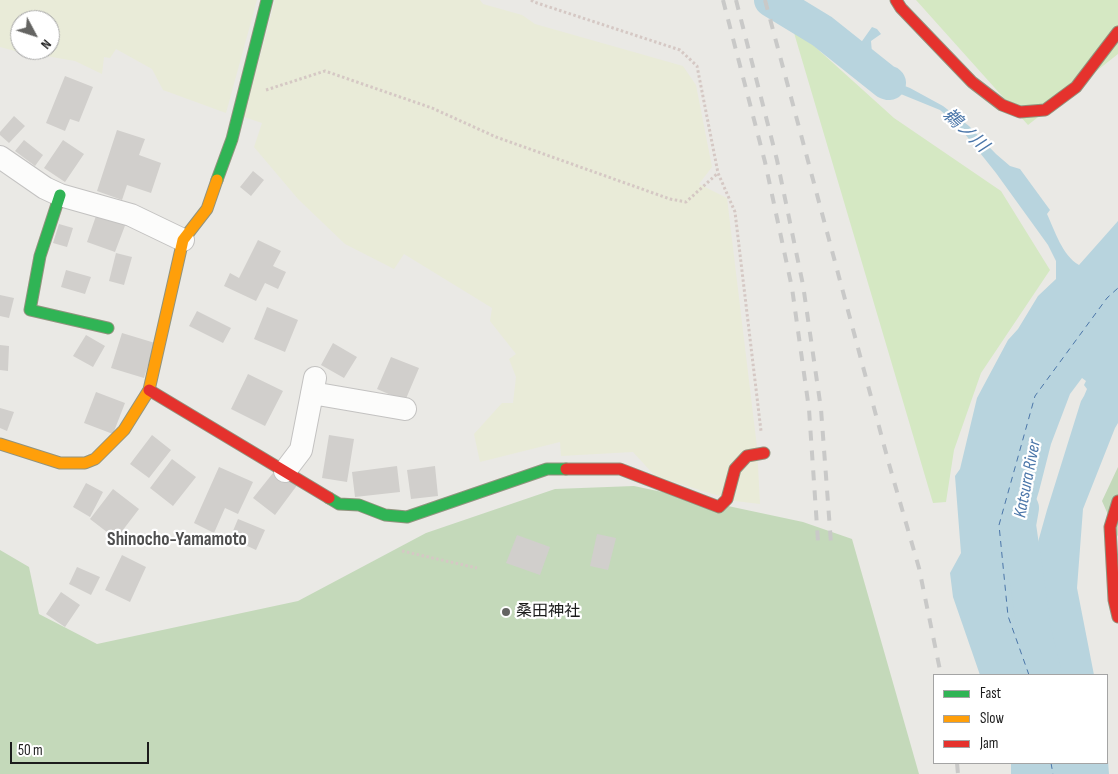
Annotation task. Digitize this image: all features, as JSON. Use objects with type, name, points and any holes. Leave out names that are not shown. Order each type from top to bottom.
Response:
[{"type":"street","points":[[0,444],[60,463],[85,463],[95,459],[124,430],[148,390],[183,240],[207,209],[232,139],[267,0]]},
{"type":"street","points":[[894,3],[972,82],[1002,105],[1020,112],[1045,110],[1076,87],[1118,32]]},
{"type":"street","points":[[0,157],[45,188],[60,195],[131,215],[183,240]]},
{"type":"street","points":[[60,195],[40,256],[30,310],[108,328]]},
{"type":"street","points":[[285,471],[301,450],[313,385],[405,409]]},
{"type":"street","points":[[148,390],[340,504],[359,504],[385,515],[407,517],[547,469],[620,468],[720,507],[727,499],[735,469],[747,456],[764,453]]},
{"type":"street","points":[[1118,501],[1110,528],[1114,600],[1118,617]]},
{"type":"path","points":[[531,0],[680,50],[697,66],[718,173],[735,212],[764,453]]},
{"type":"path","points":[[242,99],[325,71],[432,108],[496,137],[670,199],[686,202],[718,173]]},
{"type":"path","points":[[402,551],[477,568]]},
{"type":"green space","points":[[0,0],[257,0],[226,113],[163,90],[152,69],[116,49],[110,58],[104,57],[102,74],[75,61],[60,58],[60,10],[10,10],[10,50],[0,47]]},
{"type":"green space","points":[[275,0],[480,0],[483,4],[522,15],[535,24],[683,66],[696,85],[712,167],[699,184],[727,198],[757,447],[760,504],[735,501],[655,476],[633,452],[561,456],[560,442],[480,462],[474,434],[502,403],[513,403],[516,377],[509,359],[516,354],[490,321],[492,308],[404,254],[394,269],[345,244],[298,199],[254,147],[262,123],[244,117]]},
{"type":"green space","points":[[916,0],[1118,0],[1118,54],[1028,125]]},
{"type":"green space","points":[[792,26],[894,118],[1001,191],[1050,270],[981,373],[954,450],[946,502],[933,503]]},
{"type":"green space","points":[[1118,467],[1118,537],[1102,501]]},
{"type":"green space","points":[[634,486],[803,522],[852,539],[919,774],[0,774],[0,550],[29,567],[39,614],[97,644],[298,601],[426,533],[555,489]]},
{"type":"water","points":[[872,27],[877,29],[881,34],[871,41],[871,59],[889,80],[910,88],[943,106],[969,126],[1010,166],[1020,169],[1050,210],[1047,214],[1064,249],[1073,261],[1079,265],[1118,221],[1118,423],[1083,509],[1077,588],[1094,674],[980,674],[953,597],[950,573],[961,553],[955,476],[960,469],[977,398],[1008,340],[1018,329],[1038,296],[1056,279],[1056,261],[1048,245],[996,173],[961,129],[940,110],[886,88],[873,77],[854,73],[843,68]],"holes":[[[1082,378],[1086,381],[1084,385],[1087,389],[1081,401],[1031,567],[1027,620],[1018,582],[1027,530],[1051,444],[1070,394]]]},
{"type":"water","points":[[1108,761],[1109,774],[1011,774],[1011,764],[1108,764]]},
{"type":"building","points":[[65,76],[93,87],[79,122],[70,119],[65,131],[46,123]]},
{"type":"building","points":[[14,116],[25,126],[9,143],[0,135],[0,132]]},
{"type":"building","points":[[117,130],[145,139],[139,155],[161,163],[151,193],[127,185],[122,200],[97,191]]},
{"type":"building","points":[[24,140],[43,155],[35,166],[15,151]]},
{"type":"building","points":[[63,140],[84,154],[65,182],[44,168]]},
{"type":"building","points":[[253,171],[264,180],[251,196],[240,187]]},
{"type":"building","points":[[97,213],[126,223],[115,252],[87,242]]},
{"type":"building","points":[[59,224],[73,228],[67,247],[53,243]]},
{"type":"building","points":[[258,240],[281,251],[273,266],[286,272],[278,289],[265,283],[256,301],[224,286],[230,273],[239,278]]},
{"type":"building","points":[[116,253],[132,257],[124,285],[109,281]]},
{"type":"building","points":[[66,270],[91,277],[85,294],[61,287]]},
{"type":"building","points":[[0,295],[14,298],[9,318],[0,316]]},
{"type":"building","points":[[267,307],[298,320],[285,352],[254,339]]},
{"type":"building","points":[[197,311],[231,328],[223,343],[189,326]]},
{"type":"building","points":[[122,333],[155,343],[144,378],[111,368]]},
{"type":"building","points":[[86,335],[105,346],[93,367],[73,356]]},
{"type":"building","points":[[333,343],[357,357],[344,378],[321,365]]},
{"type":"building","points":[[0,345],[9,346],[8,371],[0,370]]},
{"type":"building","points":[[391,357],[419,368],[405,401],[377,389]]},
{"type":"building","points":[[248,374],[283,391],[265,426],[231,409]]},
{"type":"building","points":[[96,392],[125,403],[113,434],[84,423]]},
{"type":"building","points":[[0,408],[14,412],[7,431],[0,428]]},
{"type":"building","points":[[152,435],[171,450],[149,478],[130,464]]},
{"type":"building","points":[[329,435],[354,439],[347,482],[322,478]]},
{"type":"building","points":[[172,459],[196,477],[173,506],[150,488]]},
{"type":"building","points":[[397,466],[400,492],[355,497],[352,472]]},
{"type":"building","points":[[435,466],[438,496],[411,499],[407,470]]},
{"type":"building","points":[[219,467],[253,482],[238,514],[225,508],[214,533],[194,523]]},
{"type":"building","points":[[277,468],[298,484],[275,515],[253,498]]},
{"type":"building","points":[[86,483],[103,492],[90,517],[73,507]]},
{"type":"building","points":[[113,489],[139,509],[116,539],[90,519]]},
{"type":"building","points":[[238,519],[265,530],[256,550],[230,538]]},
{"type":"building","points":[[597,534],[616,538],[608,570],[590,566]]},
{"type":"building","points":[[517,535],[550,547],[540,575],[506,563]]},
{"type":"building","points":[[122,555],[146,567],[130,602],[105,590]]},
{"type":"building","points":[[77,567],[100,577],[91,595],[69,584]]},
{"type":"building","points":[[61,592],[80,605],[65,627],[46,614]]},
{"type":"waterway","name":"鵜ノ川","points":[[771,0],[822,31],[889,83]]},
{"type":"waterway","name":"Katsura River","points":[[1022,508],[1019,525],[1034,630],[1045,674]]},
{"type":"ferry route","points":[[1029,674],[1008,616],[999,525],[1035,396],[1107,298],[1118,288]]},
{"type":"ferry route","points":[[1051,764],[1053,774]]},
{"type":"railway","points":[[723,0],[765,162],[792,288],[809,409],[818,541]]},
{"type":"railway","points":[[736,0],[777,160],[803,285],[821,409],[831,543]]},
{"type":"railway","points":[[765,0],[889,464],[919,568],[941,674]]},
{"type":"railway","points":[[957,764],[958,774]]},
{"type":"traffic: fast","points":[[217,180],[232,139],[267,0]]},
{"type":"traffic: fast","points":[[60,195],[40,256],[30,310],[108,328]]},
{"type":"traffic: fast","points":[[329,498],[339,504],[359,505],[385,515],[407,517],[547,469],[566,469]]},
{"type":"traffic: slow","points":[[0,444],[60,463],[85,463],[95,459],[124,430],[149,390],[183,240],[207,209],[217,180]]},
{"type":"traffic: jam","points":[[896,0],[901,8],[972,82],[1002,105],[1020,112],[1045,110],[1076,87],[1118,32]]},
{"type":"traffic: jam","points":[[149,390],[329,498]]},
{"type":"traffic: jam","points":[[566,469],[620,469],[719,507],[727,499],[735,469],[747,456],[764,453]]},
{"type":"traffic: jam","points":[[1118,501],[1110,527],[1114,600],[1118,617]]},
{"type":"place","name":"桑田神社","points":[[506,612]]},
{"type":"district","name":"Shinocho-Yamamoto","points":[[177,540]]}]
